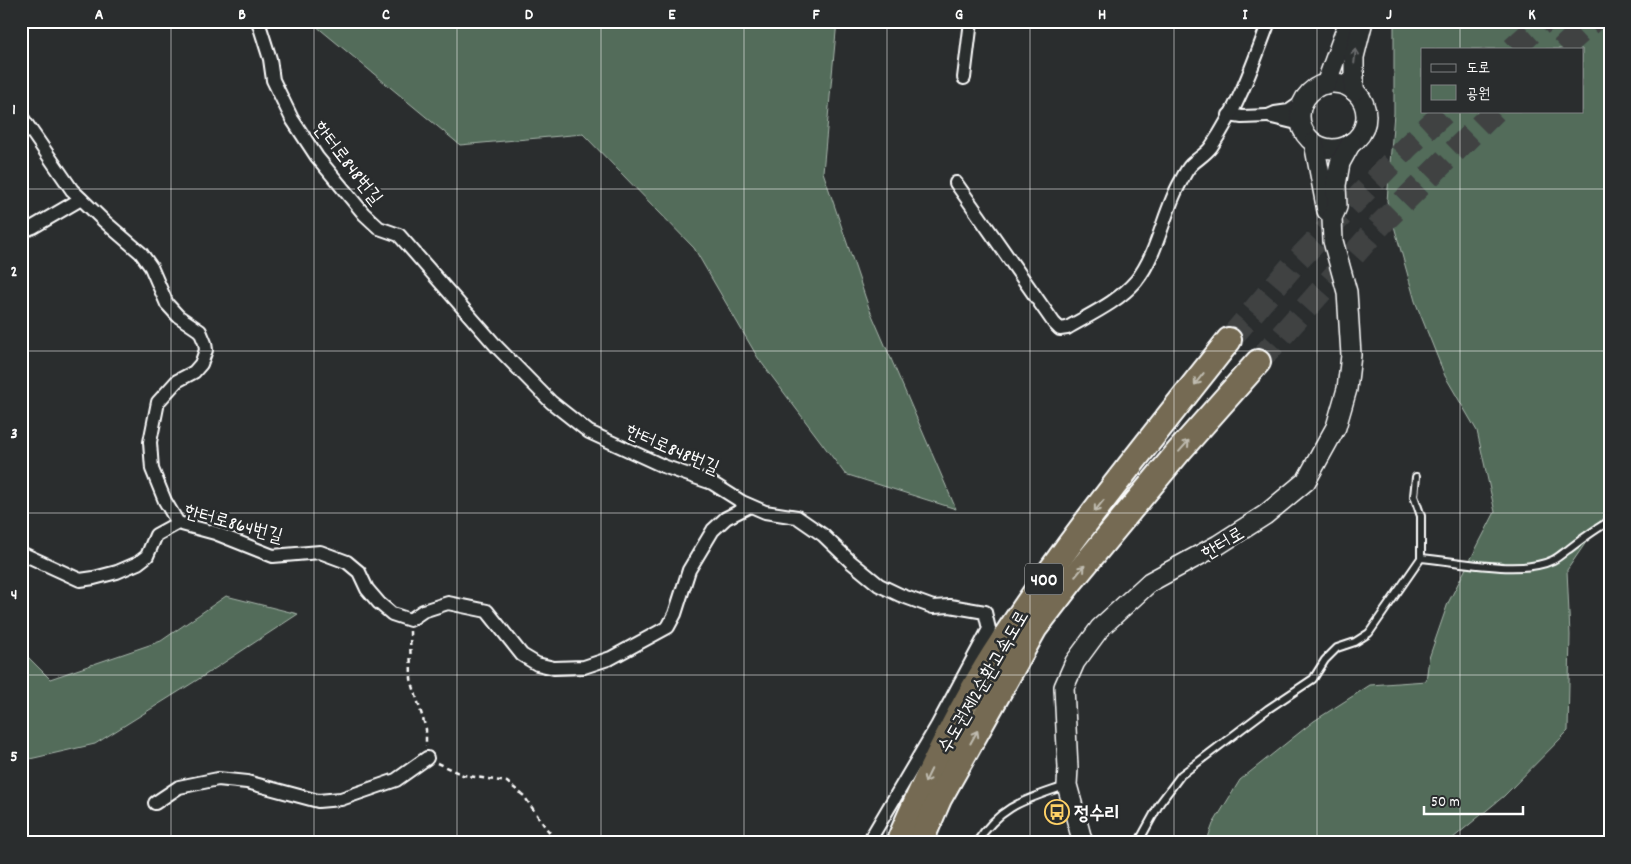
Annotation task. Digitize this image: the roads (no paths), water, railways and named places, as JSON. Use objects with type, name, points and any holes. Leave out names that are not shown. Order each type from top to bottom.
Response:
[{"type":"highway","name":"수도권제2순환고속도로","points":[[898,843],[954,721],[1032,596],[1079,532],[1229,340]]},
{"type":"highway","name":"수도권제2순환고속도로","points":[[920,843],[939,799],[1035,628],[1072,580],[1180,450],[1258,362]]},
{"type":"main road","points":[[1326,84],[1349,21]]},
{"type":"main road","points":[[1354,91],[1354,57],[1363,21]]},
{"type":"main road","points":[[1336,83],[1354,91],[1361,98],[1365,108],[1366,118],[1359,136],[1351,143],[1332,149],[1314,143],[1305,134],[1301,124],[1300,114],[1305,100],[1316,88],[1326,84],[1336,83]]},
{"type":"main road","name":"한터로","points":[[1314,143],[1326,208],[1332,218]]},
{"type":"main road","name":"한터로","points":[[1084,843],[1067,785],[1068,768],[1064,688],[1075,662],[1100,628],[1150,582],[1218,545],[1265,515],[1306,481],[1336,427],[1347,389],[1351,356],[1346,292],[1333,240],[1332,218],[1337,207],[1336,185],[1340,163],[1351,143]]},
{"type":"street","name":"한터로848번길","points":[[258,21],[270,59],[273,80],[292,119],[318,157],[364,214],[380,228],[399,235],[497,347],[551,402],[589,432],[664,466],[712,483],[750,506],[765,512],[797,517],[823,535],[880,586],[933,607],[950,606],[985,612],[989,629],[937,726],[868,843]]},
{"type":"street","points":[[964,78],[971,21]]},
{"type":"street","points":[[956,183],[1054,323],[1060,329],[1067,328],[1108,304],[1125,292],[1136,280],[1148,261],[1180,183],[1190,166],[1204,155],[1210,147],[1240,94],[1262,43],[1267,27],[1266,21]]},
{"type":"street","points":[[1268,116],[1289,111],[1305,100]]},
{"type":"street","points":[[1229,115],[1242,117],[1268,116],[1301,124]]},
{"type":"street","points":[[21,116],[72,190],[120,236],[141,253],[151,267],[166,304],[178,316],[200,331],[205,342],[206,350],[201,364],[194,372],[177,381],[158,402],[150,442],[152,468],[165,501],[178,523]]},
{"type":"street","points":[[21,232],[33,227],[80,198]]},
{"type":"street","name":"한터로864번길","points":[[21,553],[80,580],[94,578],[138,564],[147,556],[156,536],[164,529],[178,523],[215,533],[273,556],[320,552],[347,562],[359,572],[367,589],[392,614],[410,620],[423,611],[448,603],[487,612],[522,655],[536,664],[554,668],[584,667],[611,658],[668,627],[675,614],[689,570],[713,530],[726,518],[750,506]]},
{"type":"street","points":[[154,803],[179,787],[218,780],[247,782],[318,801],[341,799],[396,780],[427,758]]},
{"type":"lane","points":[[1138,843],[1160,803],[1181,775],[1268,709],[1313,679],[1325,660],[1338,648],[1355,642],[1369,633],[1420,558],[1422,516],[1414,496],[1416,477]]},
{"type":"lane","points":[[1420,558],[1501,567],[1522,567],[1540,564],[1553,560],[1594,529],[1610,521]]},
{"type":"lane","points":[[976,843],[986,827],[1003,812],[1021,802],[1067,785]]},
{"type":"tunnel","points":[[1514,48],[1544,21]]},
{"type":"tunnel","points":[[1563,48],[1592,21]]},
{"type":"tunnel","points":[[1229,340],[1293,265],[1408,146],[1445,112]]},
{"type":"tunnel","points":[[1258,362],[1380,225],[1494,112]]},
{"type":"place","name":"정수리","points":[[1057,812]]}]
